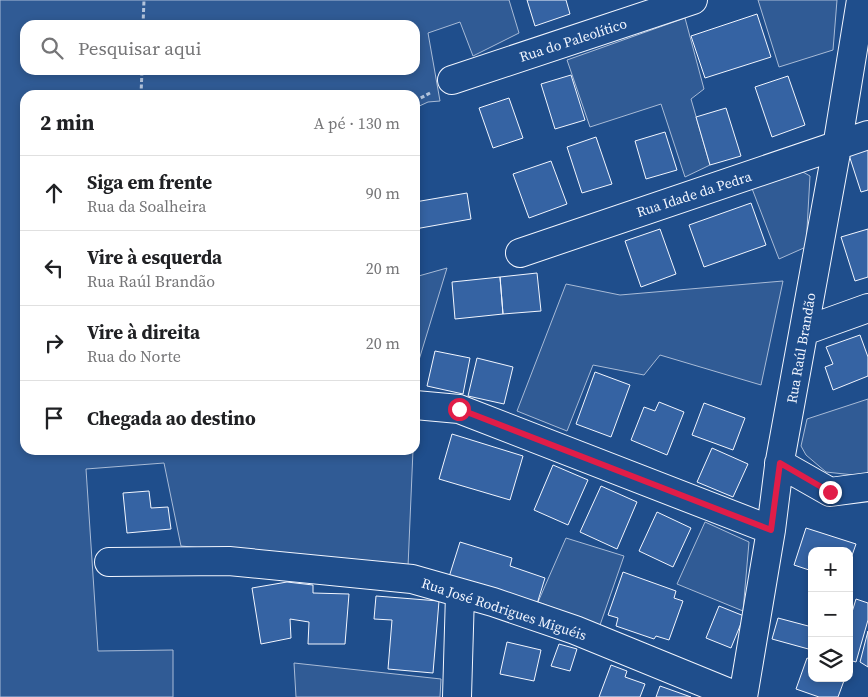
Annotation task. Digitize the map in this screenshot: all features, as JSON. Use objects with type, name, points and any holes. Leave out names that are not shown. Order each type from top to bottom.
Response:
[{"type":"street","name":"Rua do Paleolítico","points":[[452,80],[694,0]]},
{"type":"street","name":"Rua Raúl Brandão","points":[[743,697],[771,530],[780,463],[837,147],[861,0]]},
{"type":"street","name":"Rua Idade da Pedra","points":[[520,253],[868,135]]},
{"type":"street","points":[[804,331],[868,308]]},
{"type":"street","points":[[420,405],[459,409],[771,530]]},
{"type":"street","points":[[780,463],[830,492],[868,487]]},
{"type":"street","name":"Rua José Rodrigues Miguéis","points":[[109,562],[229,561],[412,579],[493,602],[575,630],[739,697]]},
{"type":"street","points":[[457,697],[460,594]]},
{"type":"path","points":[[143,20],[144,0]]},
{"type":"path","points":[[141,90],[142,75]]},
{"type":"shaded area","points":[[0,0],[509,0],[519,33],[473,56],[460,22],[428,33],[440,101],[428,102],[420,106],[420,90],[20,90],[20,455],[413,455],[408,567],[181,546],[164,463],[86,469],[98,651],[173,650],[173,697],[0,697]]},
{"type":"shaded area","points":[[758,0],[837,0],[833,50],[779,67]]},
{"type":"shaded area","points":[[685,18],[704,89],[691,99],[710,165],[685,177],[661,104],[590,127],[567,60]]},
{"type":"shaded area","points":[[803,172],[810,176],[806,247],[779,259],[751,186]]},
{"type":"shaded area","points":[[447,268],[420,357],[420,276]]},
{"type":"shaded area","points":[[783,281],[761,385],[660,355],[644,375],[593,365],[567,431],[517,411],[566,284],[620,295]]},
{"type":"shaded area","points":[[868,399],[868,474],[863,476],[826,472],[806,455],[801,446],[807,419]]},
{"type":"shaded area","points":[[705,522],[749,542],[743,611],[677,584]]},
{"type":"shaded area","points":[[566,538],[624,556],[600,625],[538,602]]},
{"type":"shaded area","points":[[294,663],[441,679],[440,697],[296,697]]},
{"type":"building","points":[[527,0],[566,0],[570,14],[535,26]]},
{"type":"building","points":[[757,14],[771,57],[705,78],[691,36]]},
{"type":"building","points":[[571,75],[585,120],[555,129],[541,84]]},
{"type":"building","points":[[788,76],[805,125],[772,137],[755,87]]},
{"type":"building","points":[[509,98],[523,138],[493,148],[479,108]]},
{"type":"building","points":[[726,108],[741,156],[710,165],[696,117]]},
{"type":"building","points":[[665,132],[677,170],[646,179],[635,141]]},
{"type":"building","points":[[596,137],[612,184],[582,193],[567,147]]},
{"type":"building","points":[[868,149],[868,190],[861,192],[849,155]]},
{"type":"building","points":[[551,161],[567,204],[529,218],[513,174]]},
{"type":"building","points":[[467,193],[471,219],[420,228],[420,201]]},
{"type":"building","points":[[751,203],[766,245],[704,267],[689,225]]},
{"type":"building","points":[[660,229],[676,274],[641,287],[625,241]]},
{"type":"building","points":[[868,229],[868,277],[855,281],[841,237]]},
{"type":"building","points":[[537,273],[541,311],[503,314],[500,277]]},
{"type":"building","points":[[500,277],[503,314],[455,319],[452,282]]},
{"type":"building","points":[[860,335],[868,357],[868,376],[833,390],[825,367],[833,364],[826,347]]},
{"type":"building","points":[[435,351],[470,358],[463,394],[427,386]]},
{"type":"building","points":[[477,358],[513,367],[504,404],[468,396]]},
{"type":"building","points":[[595,372],[630,385],[611,437],[576,424]]},
{"type":"building","points":[[659,402],[684,412],[667,455],[631,440],[644,407],[655,411]]},
{"type":"building","points":[[704,403],[745,418],[733,450],[692,435]]},
{"type":"building","points":[[452,434],[523,456],[510,500],[439,479]]},
{"type":"building","points":[[712,448],[748,464],[733,497],[697,482]]},
{"type":"building","points":[[553,465],[588,480],[568,525],[534,510]]},
{"type":"building","points":[[601,486],[637,502],[617,549],[580,532]]},
{"type":"building","points":[[149,491],[151,508],[168,507],[171,529],[127,533],[123,493]]},
{"type":"building","points":[[657,512],[691,528],[673,567],[639,551]]},
{"type":"building","points":[[806,528],[856,544],[853,553],[853,547],[808,547],[808,570],[794,565]]},
{"type":"building","points":[[460,542],[512,558],[510,566],[545,578],[537,604],[449,577]]},
{"type":"building","points":[[623,572],[676,591],[674,598],[683,601],[669,640],[656,636],[654,639],[616,626],[618,618],[608,615]]},
{"type":"building","points":[[287,582],[313,585],[313,593],[349,594],[345,644],[308,644],[309,622],[290,619],[291,638],[261,644],[252,588]]},
{"type":"building","points":[[376,596],[439,601],[433,673],[388,669],[392,620],[374,619]]},
{"type":"building","points":[[856,599],[868,603],[868,620],[856,662],[853,661],[853,609]]},
{"type":"building","points":[[719,606],[744,616],[731,648],[706,638]]},
{"type":"building","points":[[778,618],[808,626],[808,649],[772,639]]},
{"type":"building","points":[[868,631],[868,667],[860,662]]},
{"type":"building","points":[[507,642],[541,650],[534,681],[500,674]]},
{"type":"building","points":[[559,644],[577,649],[570,671],[551,666]]},
{"type":"building","points":[[807,658],[808,682],[844,682],[838,697],[819,697],[796,689]]},
{"type":"building","points":[[611,665],[627,671],[625,677],[645,684],[640,697],[599,697]]},
{"type":"building","points":[[660,686],[691,697],[656,697]]},
{"type":"route","points":[[459,409],[771,530],[780,463],[830,492]]}]
